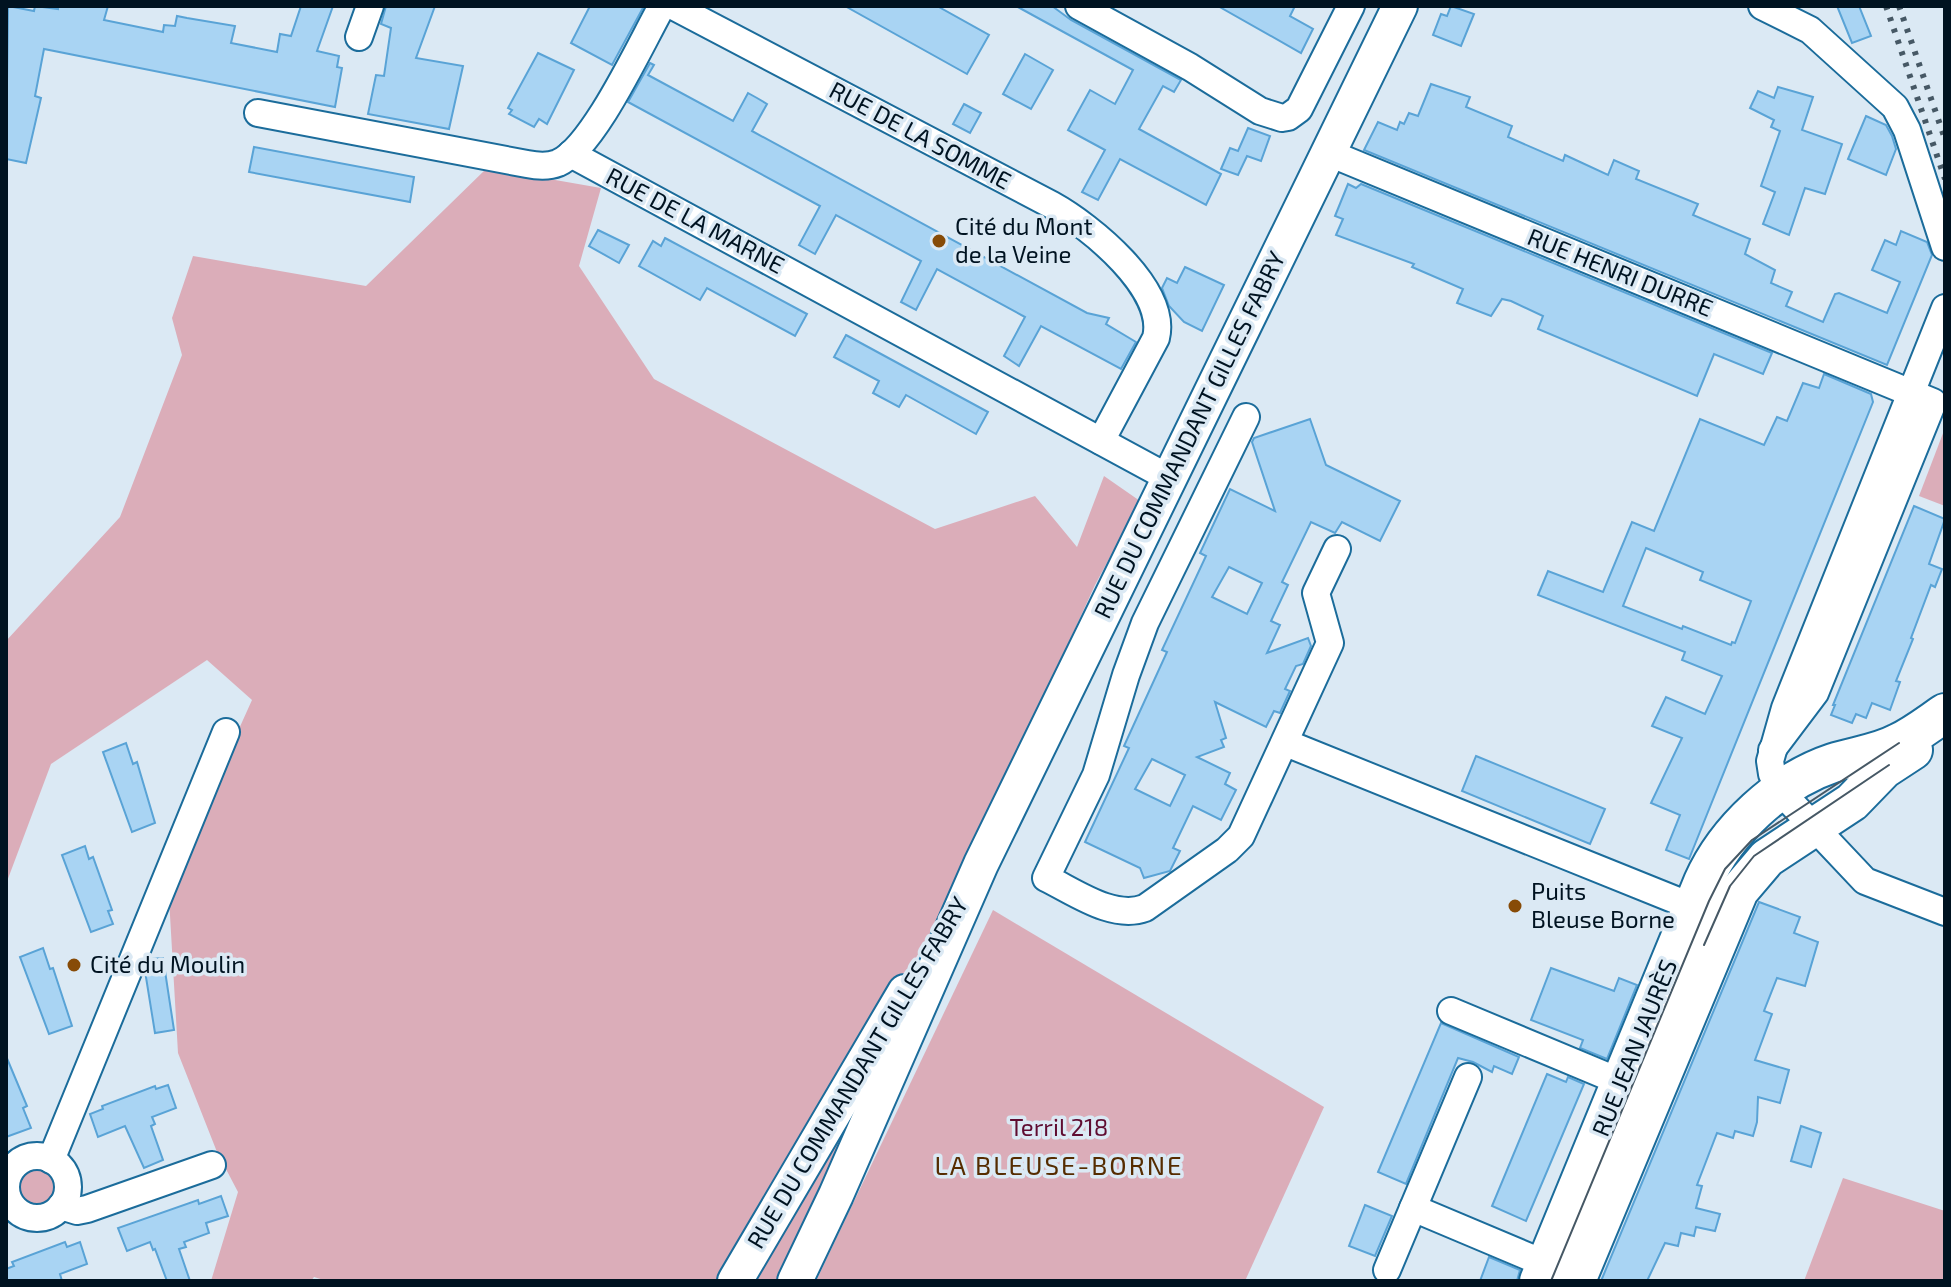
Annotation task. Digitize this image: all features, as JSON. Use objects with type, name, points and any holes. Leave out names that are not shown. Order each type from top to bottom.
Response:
[{"type":"main road","points":[[1894,754],[1945,713]]},
{"type":"main road","points":[[1894,754],[1945,729]]},
{"type":"main road","name":"RUE JEAN JAURÈS","points":[[1554,1275],[1621,1082],[1707,872],[1723,847],[1753,814],[1781,792],[1826,766],[1894,754]]},
{"type":"main road","name":"RUE JEAN JAURÈS","points":[[1554,1275],[1739,891],[1767,858],[1857,799],[1894,754]]},
{"type":"street","points":[[359,37],[370,6]]},
{"type":"street","points":[[258,113],[535,166],[557,163],[571,154],[597,121],[662,6]]},
{"type":"street","name":"RUE DE LA SOMME","points":[[673,6],[1072,217],[1105,243],[1135,277],[1158,317],[1156,338],[1101,441]]},
{"type":"street","points":[[1079,6],[1190,67],[1260,111],[1282,118],[1294,114],[1306,96],[1351,6]]},
{"type":"street","name":"RUE DU COMMANDANT GILLES FABRY","points":[[795,1281],[836,1195],[981,864],[1400,6]]},
{"type":"street","points":[[1762,6],[1810,30],[1895,107],[1907,130],[1945,247]]},
{"type":"street","name":"RUE HENRI DURRE","points":[[1329,153],[1912,393]]},
{"type":"street","name":"RUE DE LA MARNE","points":[[571,154],[1169,478]]},
{"type":"street","points":[[1945,308],[1785,708],[1772,750],[1770,768],[1781,792],[1865,881],[1945,912]]},
{"type":"street","points":[[1246,417],[1145,623],[1096,775],[1046,878],[1122,913],[1145,908],[1227,850],[1241,836],[1330,643],[1316,593],[1337,549]]},
{"type":"street","points":[[51,1160],[226,732]]},
{"type":"street","points":[[1286,743],[1693,907]]},
{"type":"street","name":"RUE DU COMMANDANT GILLES FABRY","points":[[735,1281],[981,864]]},
{"type":"street","points":[[1451,1011],[1621,1082]]},
{"type":"street","points":[[1387,1270],[1468,1077]]},
{"type":"street","points":[[40,1156],[51,1160],[63,1171],[67,1183],[67,1195],[61,1206],[44,1217],[21,1213],[12,1205],[7,1194],[8,1169],[29,1157],[40,1156]]},
{"type":"street","points":[[61,1206],[77,1211],[87,1209],[212,1165]]},
{"type":"street","points":[[1413,1208],[1554,1275]]},
{"type":"green space","points":[[487,168],[601,188],[579,266],[654,379],[935,529],[1035,496],[1077,547],[1104,476],[1140,501],[1095,585],[982,832],[940,916],[879,1022],[720,1281],[327,1281],[314,1277],[311,1281],[211,1281],[238,1192],[217,1152],[178,1053],[169,898],[211,791],[252,700],[207,660],[51,764],[6,884],[6,641],[120,517],[182,355],[172,318],[193,256],[366,286]]},
{"type":"green space","points":[[1945,428],[1945,506],[1919,496]]},
{"type":"green space","name":"Terril 218","points":[[993,910],[1324,1107],[1245,1281],[816,1281]]},
{"type":"green space","points":[[873,1071],[785,1281],[745,1281]]},
{"type":"green space","points":[[36,1169],[49,1174],[54,1187],[49,1200],[36,1205],[23,1200],[18,1187],[23,1174]]},
{"type":"green space","points":[[1843,1178],[1945,1211],[1945,1281],[1804,1281]]},
{"type":"building","points":[[8,6],[34,11],[35,6],[58,9],[58,6],[108,6],[104,20],[163,32],[164,25],[175,26],[177,16],[235,26],[231,43],[277,52],[280,34],[291,36],[301,6],[333,6],[317,51],[339,56],[337,67],[342,68],[335,107],[44,49],[35,96],[41,98],[26,163],[6,159]]},
{"type":"building","points":[[386,6],[435,6],[416,58],[463,66],[449,129],[368,114],[376,75],[384,76],[391,28],[381,24]]},
{"type":"building","points":[[590,6],[644,6],[612,65],[571,43]]},
{"type":"building","points":[[845,6],[937,6],[989,35],[967,74]]},
{"type":"building","points":[[1016,6],[1052,6],[1071,20],[1181,80],[1174,92],[1163,86],[1139,129],[1221,174],[1206,205],[1120,159],[1098,200],[1082,192],[1105,150],[1068,130],[1090,90],[1115,104],[1133,70]]},
{"type":"building","points":[[1218,6],[1295,6],[1290,16],[1313,29],[1301,53]]},
{"type":"building","points":[[1451,6],[1474,14],[1461,46],[1433,35],[1441,14],[1447,16]]},
{"type":"building","points":[[1837,6],[1859,6],[1871,36],[1852,43]]},
{"type":"building","points":[[538,53],[574,70],[547,124],[539,119],[534,127],[509,114],[512,110],[508,108]]},
{"type":"building","points":[[1025,54],[1053,70],[1031,109],[1003,94]]},
{"type":"building","points":[[650,63],[654,65],[648,75],[733,121],[748,93],[757,98],[767,104],[752,131],[1087,313],[1109,318],[1106,324],[1136,342],[1121,369],[1041,326],[1019,366],[1004,356],[1025,317],[937,269],[916,310],[901,302],[921,261],[836,215],[815,254],[799,245],[820,206],[628,102]]},
{"type":"building","points":[[1431,84],[1470,97],[1466,107],[1512,126],[1508,137],[1563,161],[1565,155],[1608,175],[1614,160],[1639,171],[1636,179],[1698,204],[1693,215],[1750,239],[1745,254],[1775,270],[1771,283],[1792,292],[1786,306],[1823,322],[1835,294],[1839,293],[1887,313],[1900,282],[1872,270],[1885,240],[1896,245],[1901,231],[1927,242],[1932,255],[1887,365],[1364,150],[1378,122],[1397,130],[1409,113],[1418,116]]},
{"type":"building","points":[[1778,87],[1813,97],[1802,130],[1842,144],[1825,194],[1805,188],[1789,235],[1763,224],[1775,192],[1761,186],[1780,131],[1771,127],[1774,120],[1750,108],[1758,91],[1774,98]]},
{"type":"building","points":[[964,104],[981,113],[970,133],[953,124]]},
{"type":"building","points":[[1866,116],[1886,125],[1892,136],[1896,149],[1886,175],[1848,159]]},
{"type":"building","points":[[1248,128],[1270,136],[1261,161],[1247,156],[1238,175],[1221,169],[1230,148],[1238,151]]},
{"type":"building","points":[[254,147],[414,177],[410,202],[249,172]]},
{"type":"building","points":[[1348,184],[1356,188],[1361,184],[1772,353],[1763,374],[1714,354],[1697,396],[1538,329],[1543,316],[1511,301],[1502,299],[1491,316],[1457,303],[1463,289],[1412,267],[1414,264],[1336,235],[1343,219],[1335,216]]},
{"type":"building","points":[[598,230],[629,245],[619,263],[589,246]]},
{"type":"building","points":[[665,238],[807,314],[795,336],[707,288],[700,300],[639,266],[653,241],[661,246]]},
{"type":"building","points":[[1185,267],[1224,285],[1202,331],[1184,322],[1169,306],[1162,288],[1167,278],[1177,283]]},
{"type":"building","points":[[846,335],[988,412],[976,434],[906,395],[899,407],[873,393],[879,381],[834,357]]},
{"type":"building","points":[[1824,374],[1871,394],[1873,402],[1689,859],[1666,850],[1680,815],[1651,803],[1682,738],[1652,726],[1666,697],[1705,714],[1722,676],[1682,660],[1685,652],[1538,595],[1548,571],[1603,592],[1632,522],[1654,531],[1700,419],[1764,445],[1777,417],[1787,421],[1803,383],[1819,388]],"holes":[[[1646,548],[1703,572],[1700,580],[1751,601],[1735,643],[1731,645],[1623,606]]]},
{"type":"building","points":[[1310,419],[1326,465],[1400,501],[1380,541],[1342,522],[1335,533],[1311,522],[1282,582],[1288,585],[1271,621],[1280,625],[1267,653],[1308,638],[1311,646],[1303,664],[1296,666],[1285,689],[1290,691],[1280,713],[1274,711],[1266,727],[1215,702],[1226,738],[1221,740],[1224,747],[1197,757],[1230,773],[1225,784],[1236,790],[1221,820],[1193,806],[1173,848],[1180,851],[1170,871],[1144,878],[1140,868],[1085,842],[1129,748],[1124,746],[1167,652],[1162,650],[1206,556],[1200,553],[1230,489],[1275,511],[1252,442],[1254,438]],"holes":[[[1229,567],[1262,583],[1247,614],[1212,597]],[[1152,759],[1185,775],[1170,806],[1135,789]]]},
{"type":"building","points":[[1914,506],[1945,519],[1929,564],[1942,569],[1935,587],[1931,585],[1911,638],[1890,710],[1872,703],[1866,718],[1856,714],[1852,723],[1831,715],[1833,705]]},
{"type":"building","points":[[126,743],[133,764],[137,762],[155,823],[132,832],[103,752]]},
{"type":"building","points":[[1476,756],[1605,809],[1590,844],[1462,791]]},
{"type":"building","points":[[85,846],[89,859],[93,857],[112,910],[108,911],[113,924],[91,932],[62,855]]},
{"type":"building","points":[[1759,902],[1800,917],[1794,933],[1818,942],[1805,986],[1777,978],[1764,1011],[1772,1014],[1755,1060],[1789,1070],[1780,1103],[1758,1097],[1753,1136],[1735,1131],[1733,1138],[1717,1133],[1697,1185],[1702,1186],[1696,1208],[1720,1214],[1715,1231],[1696,1227],[1694,1236],[1681,1233],[1678,1246],[1665,1243],[1647,1281],[1601,1281]]},
{"type":"building","points":[[43,948],[50,969],[53,968],[72,1026],[49,1034],[20,957]]},
{"type":"building","points":[[163,958],[174,1030],[155,1033],[145,971],[150,959]]},
{"type":"building","points":[[1551,968],[1614,991],[1619,978],[1637,985],[1607,1059],[1580,1048],[1583,1040],[1531,1020]]},
{"type":"building","points":[[1441,1023],[1519,1057],[1512,1074],[1494,1066],[1492,1072],[1458,1058],[1406,1184],[1378,1172]]},
{"type":"building","points":[[6,1056],[27,1106],[23,1108],[31,1128],[6,1137]]},
{"type":"building","points":[[1547,1074],[1566,1082],[1568,1077],[1584,1084],[1526,1221],[1492,1206]]},
{"type":"building","points":[[168,1085],[176,1108],[152,1117],[155,1124],[151,1126],[163,1160],[144,1168],[125,1126],[98,1137],[90,1114],[103,1109],[102,1106],[155,1086],[156,1089]]},
{"type":"building","points":[[1801,1126],[1821,1133],[1811,1167],[1791,1161]]},
{"type":"building","points":[[221,1196],[228,1216],[206,1223],[209,1233],[184,1242],[186,1247],[179,1249],[190,1281],[167,1281],[150,1242],[127,1251],[118,1228],[198,1200],[199,1204]]},
{"type":"building","points":[[1365,1205],[1392,1216],[1375,1256],[1349,1246]]},
{"type":"building","points":[[65,1242],[67,1247],[80,1242],[87,1264],[60,1274],[62,1281],[6,1281],[6,1269],[14,1266],[12,1262]]},
{"type":"building","points":[[1489,1257],[1520,1270],[1517,1281],[1480,1281]]},
{"type":"tram line","points":[[1551,1281],[1725,869],[1752,840],[1899,743]]},
{"type":"tram line","points":[[1704,945],[1730,886],[1754,856],[1889,765]]},
{"type":"railway","points":[[1886,6],[1945,179]]},
{"type":"railway","points":[[1899,6],[1945,139]]},
{"type":"place","name":"Cité du Mont de la Veine","points":[[939,241]]},
{"type":"place","name":"Puits Bleuse Borne","points":[[1515,906]]},
{"type":"place","name":"Cité du Moulin","points":[[74,965]]},
{"type":"district","name":"LA BLEUSE-BORNE","points":[[1059,1166]]}]
